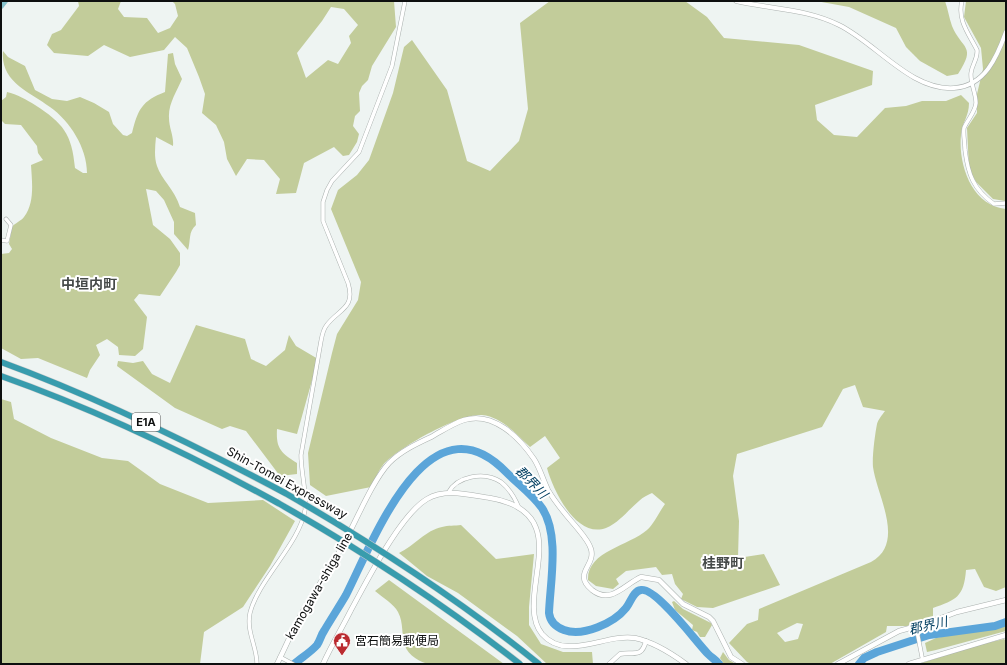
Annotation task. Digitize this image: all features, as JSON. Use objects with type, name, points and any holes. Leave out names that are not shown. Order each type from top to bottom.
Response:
[{"type":"highway","name":"Shin-Tomei Expressway","points":[[1,362],[91,398],[157,427],[285,493],[395,560],[503,635],[539,664]]},
{"type":"highway","name":"Shin-Tomei Expressway","points":[[1,376],[76,405],[146,436],[214,468],[278,503],[383,566],[432,599],[520,664]]},
{"type":"main road","points":[[1,6],[4,1]]},
{"type":"main road","name":"kamogawa-shiga line","points":[[277,664],[283,659],[297,623],[336,559],[376,481],[389,463],[413,446],[449,427],[464,420],[481,419],[498,424],[505,428],[519,440],[534,460],[548,490],[591,548],[592,556],[583,577],[585,582],[593,591],[601,595],[608,596],[616,594],[641,577],[659,580],[683,604],[709,617],[713,621],[731,657],[742,664]]},
{"type":"main road","points":[[323,664],[372,572],[412,510],[428,498],[448,493],[497,499],[519,508],[532,520],[539,537],[534,610],[542,634],[558,644],[568,646],[585,645],[612,638],[634,638],[660,647],[686,664]]},
{"type":"main road","points":[[838,664],[890,635],[957,612],[1006,600]]},
{"type":"main road","points":[[909,664],[922,658],[1006,635]]},
{"type":"street","points":[[257,664],[257,657],[250,634],[250,613],[258,595],[303,518],[305,498],[301,471],[301,455],[321,341],[325,328],[346,307],[350,300],[348,283],[323,221],[323,202],[332,181],[359,152],[392,66],[405,1]]},
{"type":"street","points":[[736,1],[804,13],[839,25],[859,36],[917,80],[932,86],[947,89],[961,88],[972,84],[989,70],[999,52],[1006,32]]},
{"type":"street","points":[[962,1],[960,12],[963,24],[978,50],[978,55],[971,72],[976,103],[965,127],[964,134],[967,168],[971,179],[988,200],[994,204],[1006,203]]},
{"type":"street","points":[[1,240],[7,241],[11,225],[6,219]]},
{"type":"street","points":[[448,493],[452,486],[457,482],[469,477],[487,477],[502,483],[514,496],[519,508]]},
{"type":"street","points":[[916,626],[922,658]]},
{"type":"street","points":[[609,664],[620,654],[640,652],[644,649],[646,641]]},
{"type":"street","points":[[283,659],[293,664]]},
{"type":"green space","points":[[78,1],[121,1],[118,9],[124,17],[147,18],[158,33],[170,28],[178,16],[175,4],[172,1],[394,1],[396,27],[372,66],[368,80],[362,86],[359,93],[360,111],[355,116],[353,126],[359,134],[357,142],[349,155],[343,156],[334,147],[304,163],[296,193],[276,194],[280,179],[264,160],[247,159],[236,176],[227,159],[224,142],[216,125],[202,113],[205,94],[187,48],[175,37],[164,50],[130,57],[104,45],[88,56],[54,53],[47,45],[52,34],[61,30],[79,6]],"holes":[[[331,7],[344,9],[358,25],[349,36],[351,43],[338,64],[328,60],[306,78],[297,53]]]},
{"type":"green space","points":[[550,1],[685,1],[707,17],[724,38],[799,45],[873,71],[872,85],[815,105],[817,120],[834,135],[857,137],[885,108],[906,106],[922,101],[946,101],[961,95],[969,103],[968,112],[961,135],[962,159],[965,171],[976,192],[984,200],[994,206],[1006,209],[1006,587],[996,591],[984,587],[975,569],[966,570],[961,592],[953,600],[933,608],[933,618],[907,626],[887,626],[886,632],[830,664],[751,664],[747,662],[729,643],[747,624],[758,620],[759,609],[871,562],[881,554],[887,543],[887,518],[875,479],[873,467],[877,424],[885,411],[863,407],[855,385],[843,389],[822,427],[737,454],[733,476],[739,521],[738,558],[764,554],[780,585],[713,608],[697,607],[681,599],[683,594],[675,584],[672,574],[662,575],[656,567],[626,571],[616,579],[619,584],[613,589],[596,586],[588,580],[590,570],[594,562],[610,550],[639,536],[647,530],[652,525],[665,504],[652,493],[642,498],[620,519],[606,528],[595,529],[585,526],[576,520],[560,500],[547,468],[560,458],[545,436],[530,447],[508,427],[489,416],[472,416],[459,420],[445,425],[415,441],[390,458],[383,465],[371,487],[326,496],[310,485],[308,453],[332,353],[337,334],[358,300],[361,282],[331,209],[338,190],[357,175],[369,160],[393,93],[404,47],[412,40],[447,90],[467,161],[490,171],[519,141],[528,109],[520,23]],"holes":[[[797,623],[803,624],[798,639],[785,642],[777,633]]]},
{"type":"green space","points":[[816,1],[945,1],[952,26],[966,48],[967,52],[964,65],[958,74],[947,76],[920,61],[906,47],[896,28],[849,7]]},
{"type":"green space","points":[[966,1],[1006,1],[1005,201],[993,199],[976,182],[969,169],[967,128],[977,113],[977,94],[983,69],[981,48],[964,17]]},
{"type":"green space","points":[[3,51],[8,57],[25,66],[35,90],[52,99],[67,101],[80,97],[94,103],[109,112],[113,124],[123,135],[127,136],[132,133],[136,118],[142,107],[157,95],[165,92],[168,54],[173,53],[175,64],[182,79],[171,103],[169,113],[173,146],[156,137],[155,159],[159,171],[175,195],[180,207],[195,213],[196,225],[191,233],[188,250],[174,234],[174,222],[164,200],[156,191],[146,189],[153,225],[170,239],[180,253],[180,265],[160,296],[139,294],[134,300],[147,317],[143,349],[135,356],[119,355],[118,347],[107,339],[96,345],[100,355],[90,370],[87,378],[38,358],[21,359],[1,348],[1,254],[9,253],[12,249],[9,244],[12,227],[24,217],[28,211],[32,192],[31,165],[43,160],[38,153],[37,146],[21,125],[5,124],[1,120],[1,101],[6,97],[7,92],[32,103],[45,111],[59,124],[64,130],[71,146],[75,168],[83,173],[87,173],[81,145],[70,127],[50,107],[26,91],[11,78],[6,71],[3,62]]},
{"type":"green space","points":[[196,325],[245,339],[251,359],[266,366],[285,350],[289,335],[296,346],[318,359],[297,434],[277,429],[278,445],[287,456],[297,463],[297,474],[280,476],[246,431],[230,426],[222,429],[175,408],[117,366],[118,361],[133,363],[143,361],[152,374],[170,383]]},
{"type":"green space","points":[[1,399],[11,402],[14,419],[51,438],[102,458],[128,461],[160,484],[208,503],[263,500],[295,521],[270,566],[243,607],[204,632],[200,664],[1,664]]},
{"type":"green space","points":[[461,525],[496,559],[534,554],[529,607],[529,625],[541,644],[563,652],[592,652],[593,664],[547,664],[517,636],[458,593],[427,576],[399,553],[431,531],[447,526]]},
{"type":"green space","points":[[389,580],[504,664],[429,664],[415,658],[405,646],[398,612],[391,603],[375,591]]},
{"type":"green space","points":[[674,601],[683,609],[711,623],[712,625],[705,637],[700,637],[697,632],[692,630],[693,625],[675,610],[672,602]]},
{"type":"green space","points":[[1006,624],[1006,631],[927,652],[925,643],[936,638]]},
{"type":"green space","points":[[1004,639],[1006,641],[1006,664],[918,664],[982,644]]},
{"type":"green space","points":[[723,652],[729,660],[736,664],[724,664],[720,658]]},
{"type":"waterway","name":"郡界川","points":[[294,664],[317,645],[346,595],[371,542],[388,512],[407,484],[428,462],[452,450],[478,452],[506,472],[530,494],[542,508],[548,519],[551,532],[553,559],[549,613],[552,621],[558,627],[572,632],[580,632],[598,627],[621,614],[636,592],[641,590],[648,591],[666,606],[708,654],[719,664]]},
{"type":"waterway","name":"郡界川","points":[[859,664],[864,658],[877,652],[929,635],[995,626],[1006,622]]},
{"type":"place","name":"宮石簡易郵便局","points":[[342,656]]},
{"type":"district","name":"中垣内町","points":[[89,284]]},
{"type":"district","name":"桂野町","points":[[723,563]]}]
